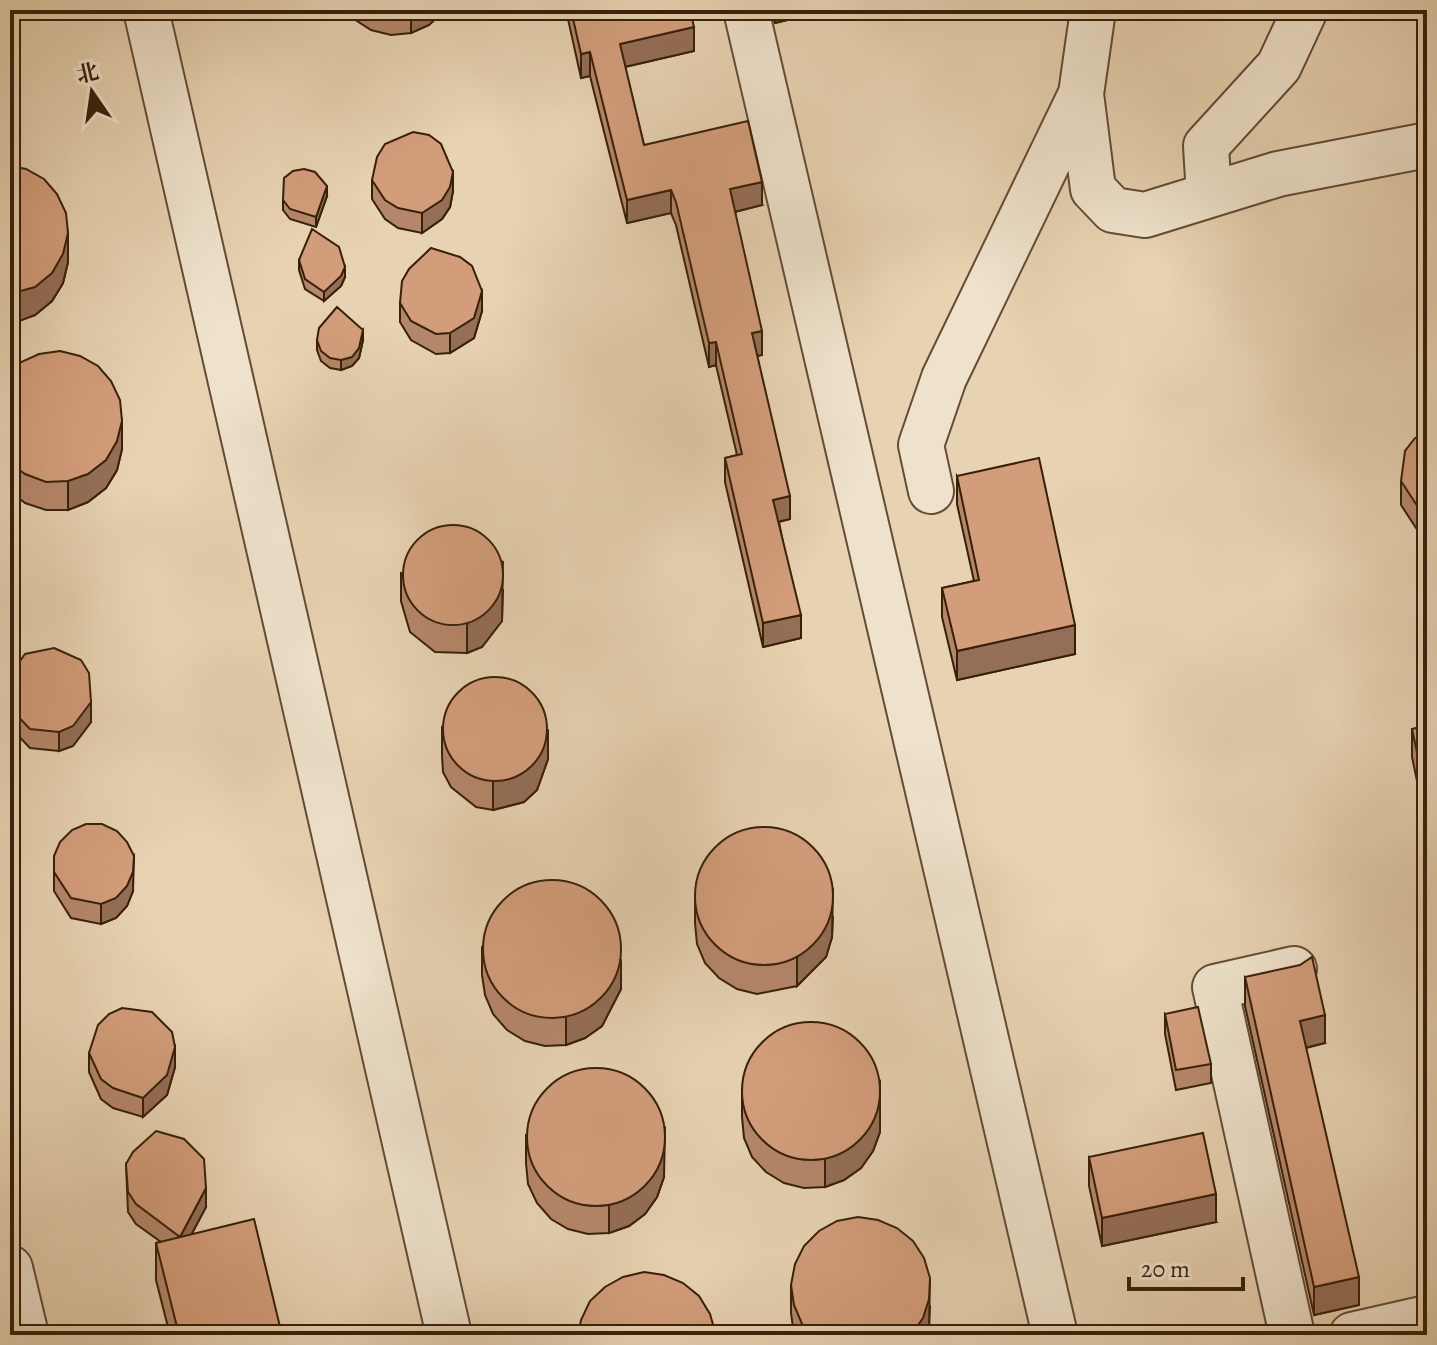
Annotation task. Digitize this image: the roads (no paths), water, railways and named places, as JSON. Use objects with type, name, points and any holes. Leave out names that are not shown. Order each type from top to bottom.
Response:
[{"type":"street","points":[[146,10],[449,1335]]},
{"type":"street","points":[[746,10],[1055,1335]]},
{"type":"street","points":[[1093,10],[1081,94],[1093,189],[1113,210],[1145,215],[1278,174],[1427,145]]},
{"type":"street","points":[[1209,195],[1206,146],[1279,66],[1305,10]]},
{"type":"street","points":[[931,491],[921,445],[944,378],[1081,94]]},
{"type":"street","points":[[1292,1335],[1215,987],[1294,969]]},
{"type":"street","points":[[10,1268],[26,1335]]},
{"type":"street","points":[[1352,1335],[1427,1318]]}]
